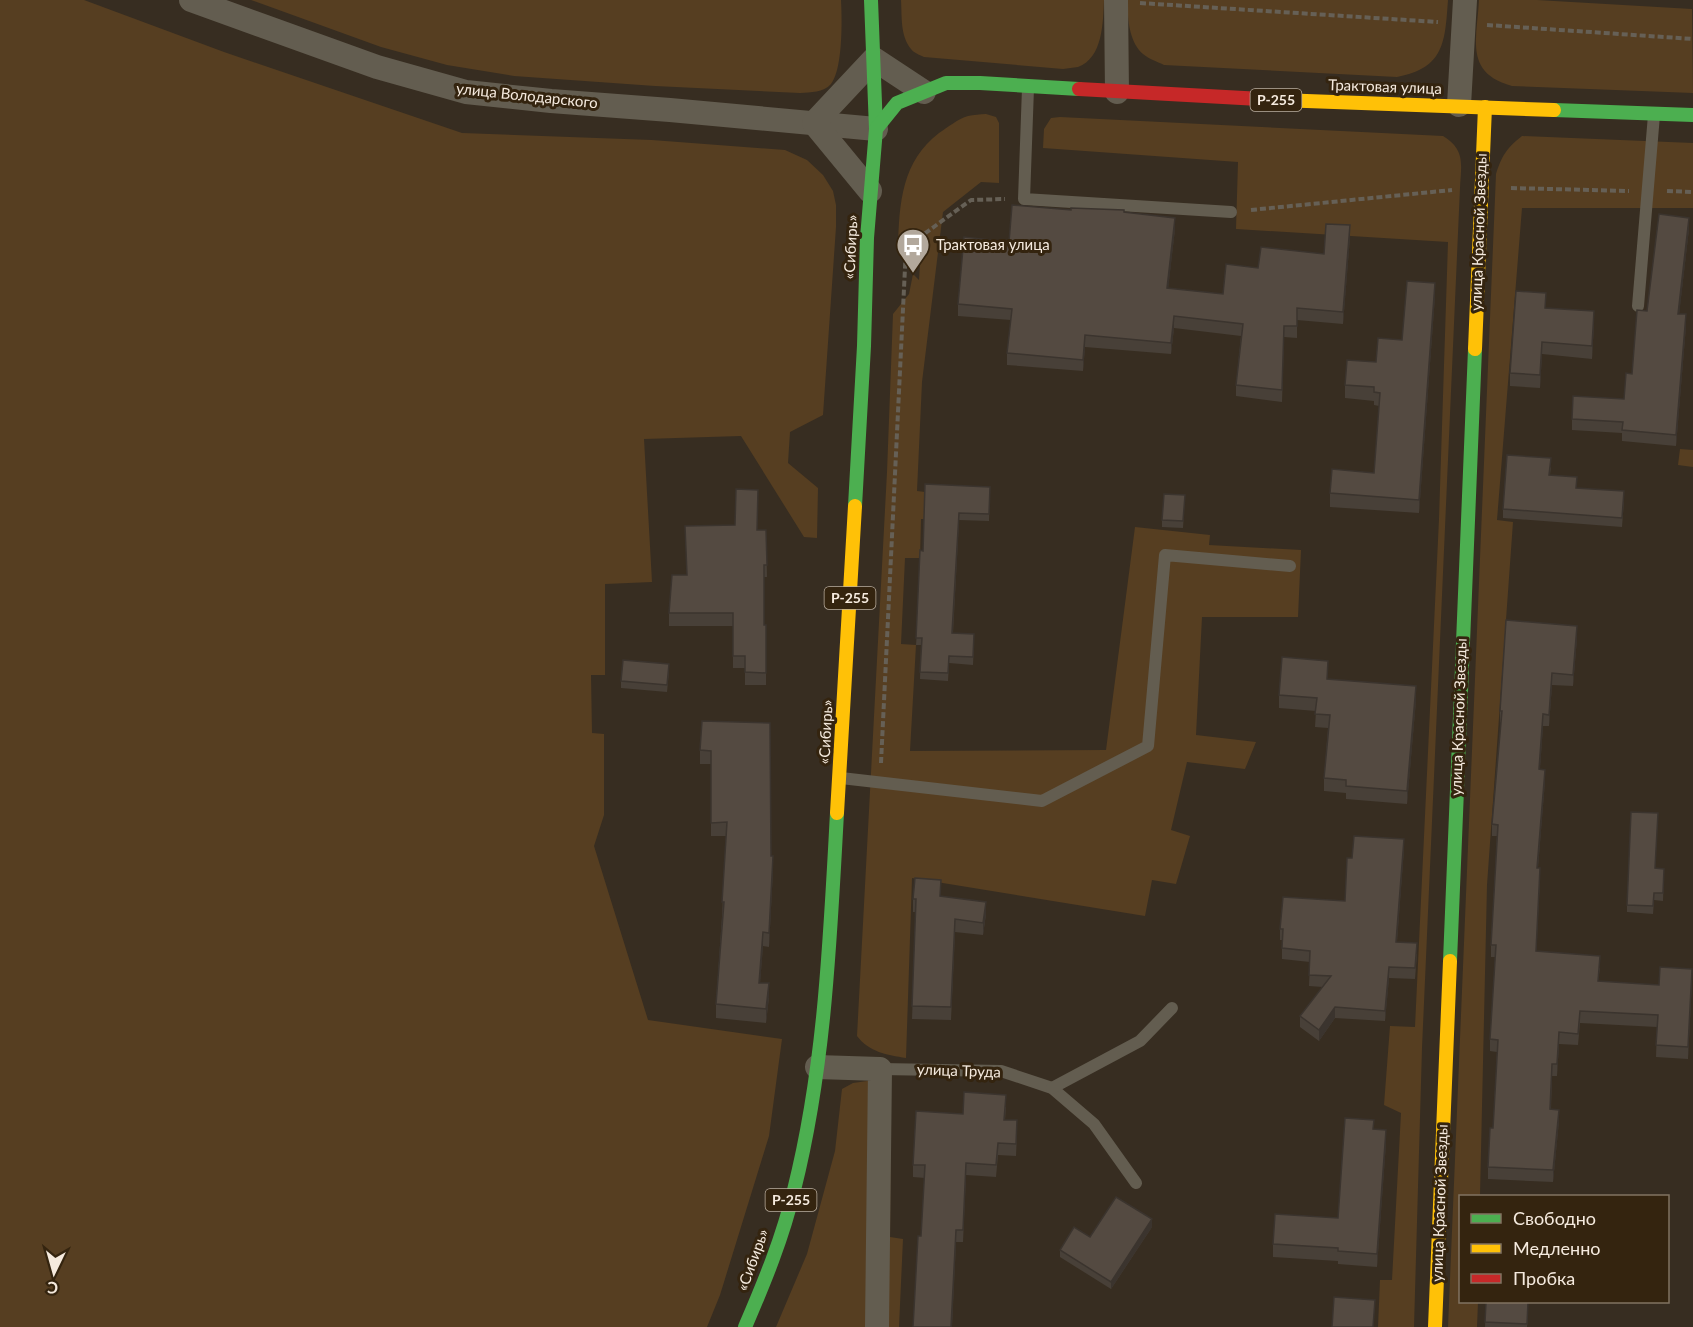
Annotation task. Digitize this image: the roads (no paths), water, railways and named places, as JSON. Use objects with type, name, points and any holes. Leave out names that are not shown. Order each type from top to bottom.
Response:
[{"type":"main road","name":"«Сибирь»","points":[[745,1327],[775,1253],[794,1191],[817,1067],[828,975],[863,358],[867,238],[875,157],[874,59],[870,0]]},
{"type":"main road","name":"Трактовая улица","points":[[876,129],[897,103],[946,84],[980,83],[1373,104],[1458,105],[1693,115]]},
{"type":"main road","name":"улица Красной Звезды","points":[[1435,1327],[1485,107]]},
{"type":"street","name":"улица Володарского","points":[[191,0],[377,67],[466,92],[876,129]]},
{"type":"street","points":[[1116,1],[1117,92]]},
{"type":"street","points":[[1458,105],[1464,12]]},
{"type":"street","points":[[870,191],[814,123],[874,59],[924,92]]},
{"type":"street","name":"улица Труда","points":[[817,1067],[880,1069]]},
{"type":"street","points":[[877,1327],[880,1069]]},
{"type":"lane","points":[[1028,87],[1024,199],[1231,212]]},
{"type":"lane","points":[[1638,306],[1654,113]]},
{"type":"lane","points":[[840,778],[1042,801],[1148,746],[1165,555],[1290,566]]},
{"type":"lane","points":[[1052,1088],[1140,1041],[1172,1008]]},
{"type":"lane","name":"улица Труда","points":[[880,1069],[1001,1071],[1052,1088],[1094,1124],[1136,1183]]},
{"type":"place","name":"Трактовая улица","points":[[913,274]]}]
